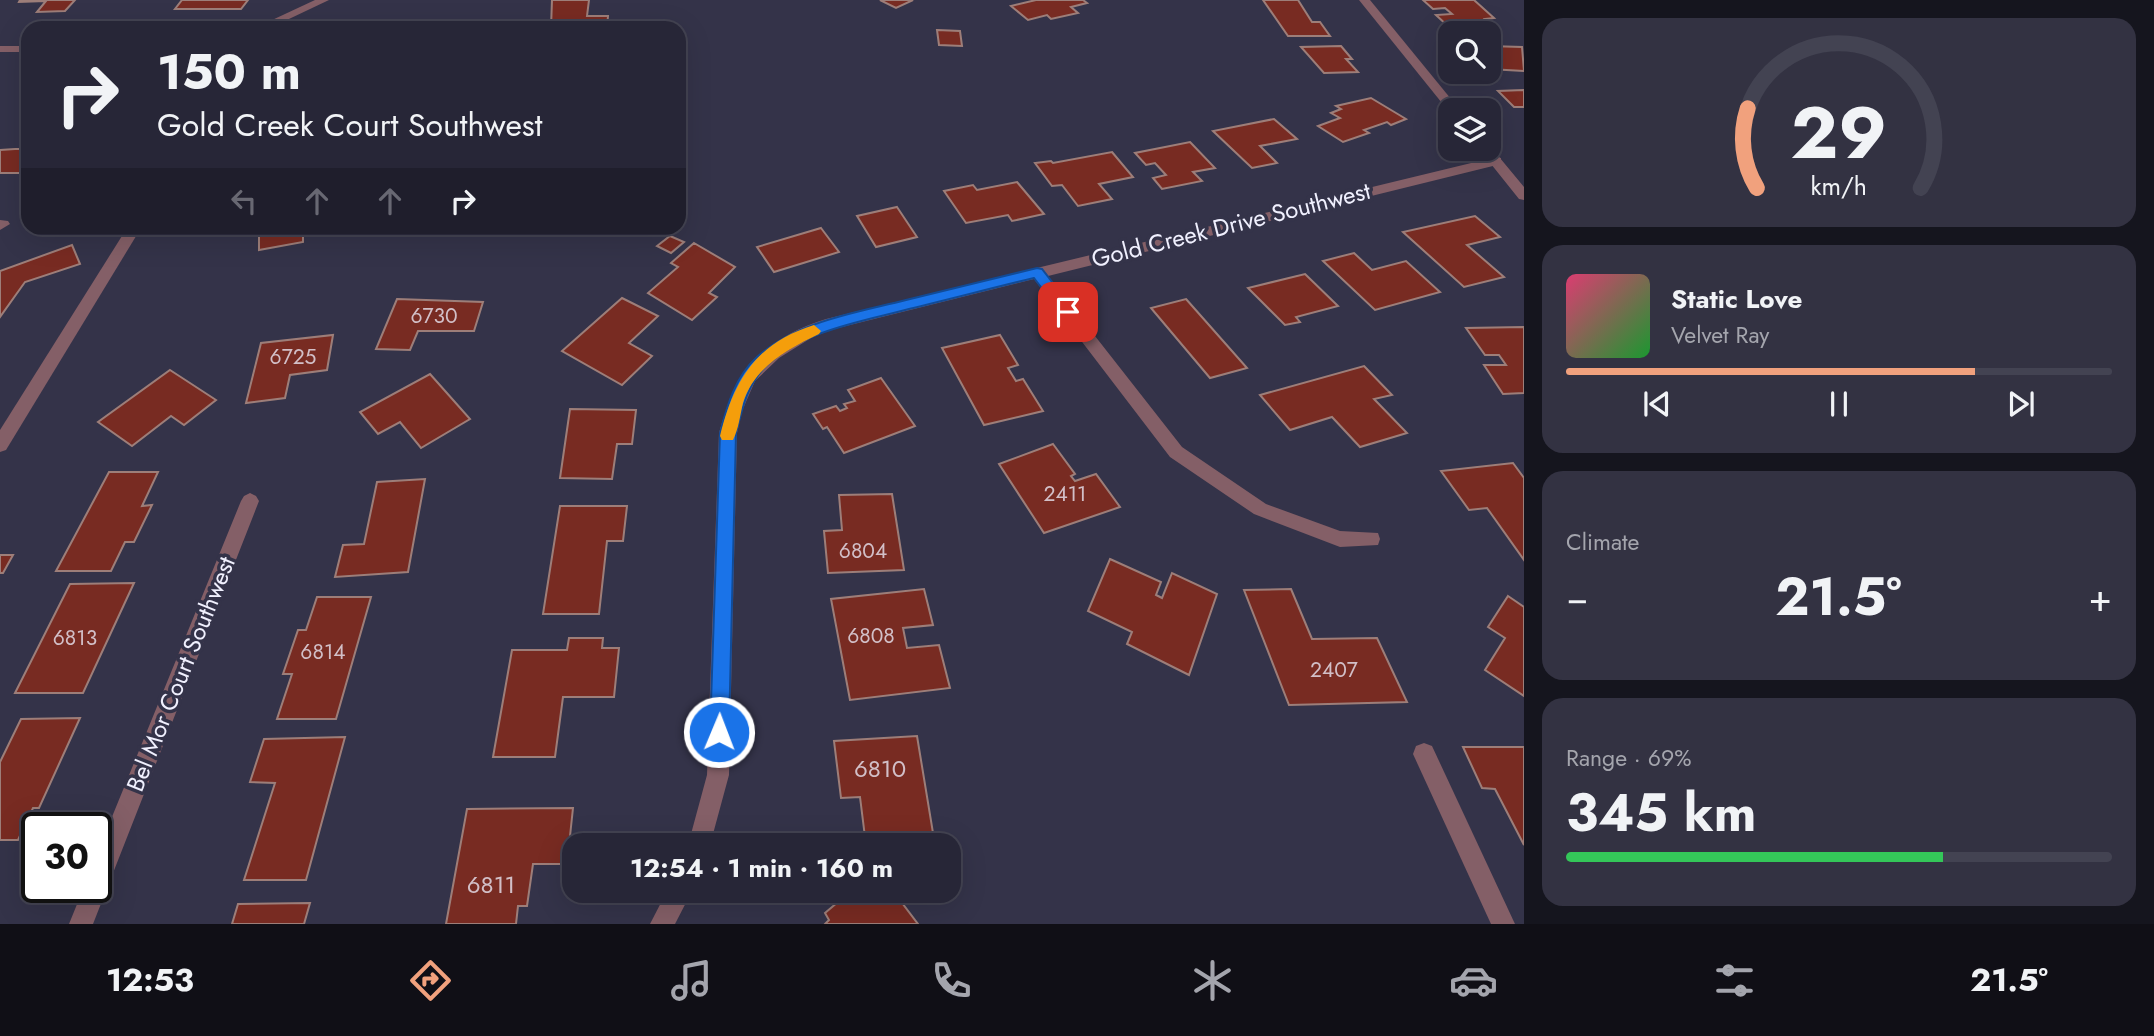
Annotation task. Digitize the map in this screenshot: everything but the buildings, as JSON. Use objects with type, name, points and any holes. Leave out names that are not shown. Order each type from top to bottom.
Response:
[{"type":"street","points":[[277,21],[324,0]]},
{"type":"street","points":[[1364,0],[1444,98]]},
{"type":"street","points":[[0,49],[21,48]]},
{"type":"street","name":"Gold Creek Drive Southwest","points":[[702,833],[718,775],[728,433],[732,414],[745,382],[761,363],[785,344],[826,325],[1468,161]]},
{"type":"street","points":[[1496,161],[1524,196]]},
{"type":"street","points":[[0,445],[130,235]]},
{"type":"street","points":[[1037,272],[1177,452],[1260,509],[1340,539],[1371,539]]},
{"type":"street","name":"Bel Mor Court Southwest","points":[[112,847],[250,500]]},
{"type":"street","points":[[1424,754],[1503,924]]},
{"type":"street","name":"Bel Mor Court Southwest","points":[[81,924],[90,903]]},
{"type":"street","points":[[662,924],[673,903]]},
{"type":"slow traffic","points":[[728,436],[736,401],[745,382],[761,363],[785,344],[814,331]]},
{"type":"route","points":[[719,732],[728,433],[736,401],[745,382],[761,363],[785,344],[826,325],[1037,272],[1068,312]]}]
